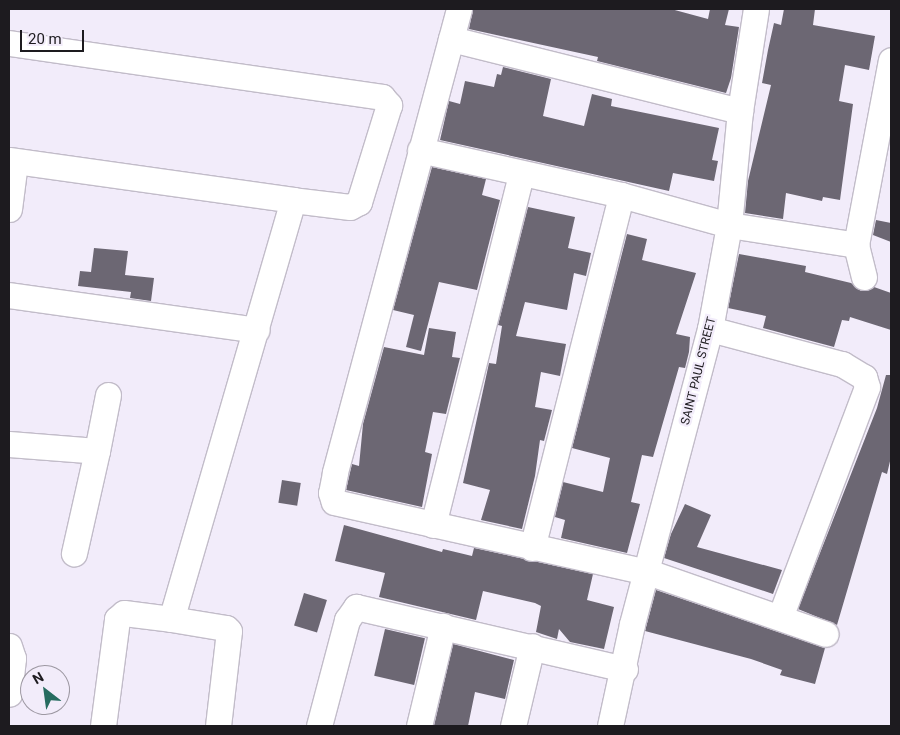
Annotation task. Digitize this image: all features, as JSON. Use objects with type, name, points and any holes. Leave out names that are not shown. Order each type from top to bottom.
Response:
[{"type":"street","points":[[459,9],[420,150],[331,493],[334,502],[344,506],[532,548],[648,572],[826,634]]},
{"type":"street","name":"SAINT PAUL STREET","points":[[610,726],[625,669],[632,624],[648,572],[710,329],[729,225],[740,111],[756,9]]},
{"type":"street","points":[[451,39],[740,111]]},
{"type":"street","points":[[9,43],[385,98],[389,111],[359,202],[350,207],[12,161],[9,209]]},
{"type":"street","points":[[864,277],[856,245],[882,159],[891,68]]},
{"type":"street","points":[[420,150],[521,175],[621,195],[729,225],[856,245]]},
{"type":"street","points":[[433,525],[521,175]]},
{"type":"street","points":[[532,548],[621,195]]},
{"type":"street","points":[[171,619],[294,200]]},
{"type":"street","points":[[9,295],[257,330]]},
{"type":"street","points":[[710,329],[842,364],[864,377],[867,387],[780,617]]},
{"type":"street","points":[[74,553],[108,395]]},
{"type":"street","points":[[9,444],[97,451]]},
{"type":"street","points":[[319,726],[351,611],[363,606],[625,669]]},
{"type":"street","points":[[103,726],[117,619],[124,613],[226,628],[229,631],[218,726]]},
{"type":"street","points":[[419,726],[443,626]]},
{"type":"street","points":[[513,726],[532,646]]},
{"type":"street","points":[[9,694],[11,652]]},
{"type":"building","points":[[473,9],[671,9],[708,19],[710,9],[729,9],[725,25],[739,27],[731,78],[726,93],[597,61],[598,57],[469,29]]},
{"type":"building","points":[[784,9],[815,9],[813,25],[875,36],[869,70],[845,65],[839,101],[853,104],[840,200],[823,197],[822,201],[786,193],[783,219],[745,213],[748,181],[771,85],[762,83],[768,50],[774,23],[781,25]]},
{"type":"building","points":[[503,67],[551,79],[543,116],[584,126],[592,94],[612,99],[611,106],[719,128],[712,160],[718,161],[714,181],[673,173],[669,191],[440,140],[449,101],[460,104],[465,81],[494,87],[497,74],[501,75]]},
{"type":"building","points":[[432,167],[486,179],[482,195],[500,200],[477,290],[439,282],[421,351],[406,347],[414,315],[393,310]]},
{"type":"building","points":[[528,207],[575,217],[568,248],[591,253],[586,276],[574,273],[567,310],[525,302],[516,336],[566,344],[560,376],[541,372],[535,407],[552,410],[544,441],[540,440],[535,476],[522,529],[481,520],[490,490],[463,483],[489,363],[496,364],[502,326],[498,325]]},
{"type":"building","points":[[876,220],[891,223],[891,242],[873,235]]},
{"type":"building","points":[[627,234],[647,239],[642,260],[696,273],[676,334],[690,337],[689,352],[685,368],[679,367],[653,457],[642,455],[631,502],[640,504],[627,553],[561,538],[565,520],[555,517],[563,482],[603,492],[610,458],[572,448]]},
{"type":"building","points":[[94,248],[128,251],[125,275],[154,278],[151,301],[130,298],[131,292],[78,286],[80,271],[91,272]]},
{"type":"building","points":[[739,254],[806,266],[805,272],[851,283],[861,291],[874,287],[891,293],[891,330],[850,317],[849,321],[842,320],[834,347],[763,328],[766,316],[728,308]]},
{"type":"building","points":[[429,328],[456,332],[452,357],[460,358],[446,414],[433,412],[425,452],[432,454],[422,507],[346,490],[352,464],[359,466],[363,424],[384,347],[424,355]]},
{"type":"building","points":[[886,375],[891,375],[891,457],[887,474],[882,472],[837,625],[798,609],[877,408]]},
{"type":"building","points":[[282,480],[301,483],[297,506],[278,503]]},
{"type":"building","points":[[685,504],[711,515],[697,547],[782,570],[773,594],[664,558],[671,534]]},
{"type":"building","points":[[344,525],[442,552],[443,549],[472,556],[474,548],[593,574],[587,600],[614,607],[604,649],[570,642],[559,629],[557,639],[536,632],[541,606],[535,603],[483,591],[476,620],[379,597],[385,573],[335,561]]},
{"type":"building","points":[[656,590],[825,648],[815,684],[780,675],[782,670],[751,659],[645,631]]},
{"type":"building","points":[[304,593],[327,600],[317,633],[294,626]]},
{"type":"building","points":[[385,629],[425,638],[414,685],[374,676]]},
{"type":"building","points":[[453,644],[514,660],[505,699],[475,692],[468,726],[434,726]]}]
